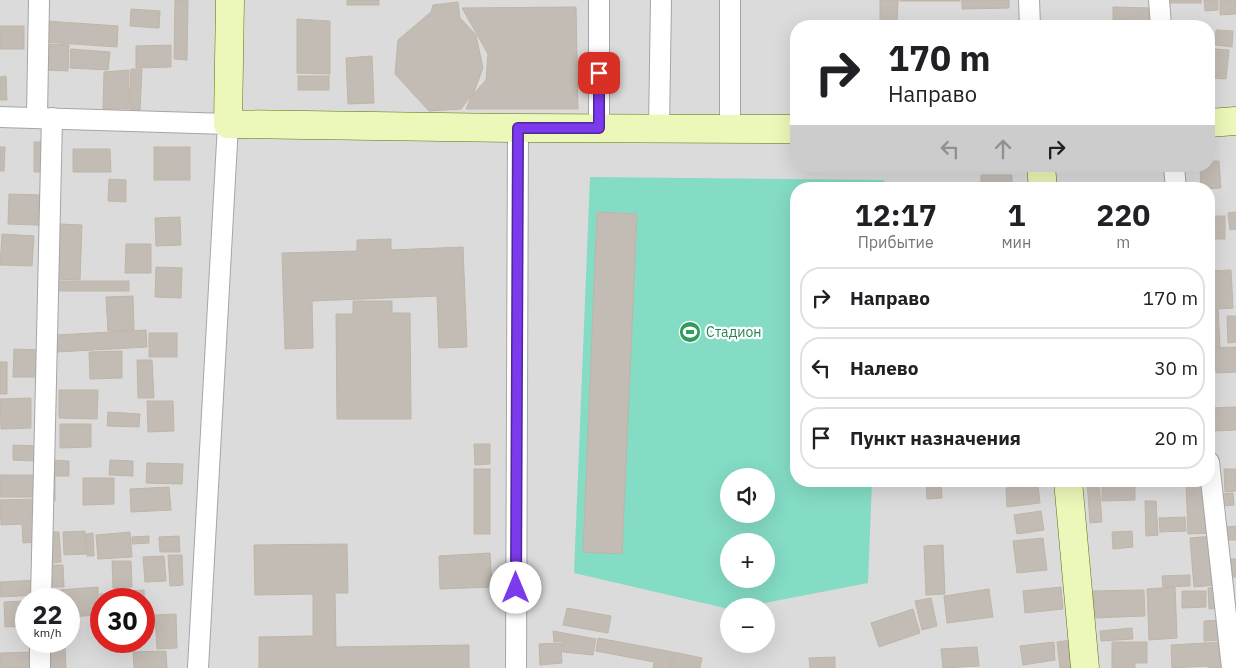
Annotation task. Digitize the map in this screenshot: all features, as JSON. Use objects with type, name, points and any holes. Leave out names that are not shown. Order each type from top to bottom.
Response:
[{"type":"street","points":[[39,0],[45,117],[41,588]]},
{"type":"street","points":[[198,668],[228,124],[230,0]]},
{"type":"street","points":[[599,0],[599,128]]},
{"type":"street","points":[[659,128],[661,0]]},
{"type":"street","points":[[730,0],[730,129]]},
{"type":"street","points":[[1028,0],[1030,20]]},
{"type":"street","points":[[1159,0],[1161,20]]},
{"type":"street","points":[[0,117],[228,124],[790,129]]},
{"type":"street","points":[[1215,122],[1236,121]]},
{"type":"street","points":[[516,668],[518,128]]},
{"type":"street","points":[[1069,487],[1085,668]]},
{"type":"street","points":[[1212,487],[1232,668]]},
{"type":"street","points":[[40,653],[40,668]]},
{"type":"shaded area","points":[[0,0],[1236,0],[1236,668],[0,668]]},
{"type":"green space","name":"Стадион","points":[[590,177],[884,180],[884,182],[790,182],[790,487],[872,487],[868,583],[775,601],[775,598],[720,598],[720,607],[574,573]]},
{"type":"building","points":[[175,0],[188,0],[187,60],[174,59]]},
{"type":"building","points":[[347,0],[379,0],[379,5],[347,5]]},
{"type":"building","points":[[880,0],[898,0],[897,20],[880,20]]},
{"type":"building","points":[[960,0],[960,1],[900,1]]},
{"type":"building","points":[[962,0],[1009,0],[1009,8],[962,9]]},
{"type":"building","points":[[1165,0],[1201,0],[1201,3],[1165,3]]},
{"type":"building","points":[[1204,0],[1218,0],[1218,10],[1205,11]]},
{"type":"building","points":[[1220,0],[1236,0],[1236,14],[1220,15]]},
{"type":"building","points":[[458,2],[460,18],[476,35],[483,68],[474,92],[461,109],[429,111],[395,74],[398,40],[431,12],[433,5]]},
{"type":"building","points":[[576,7],[578,109],[466,109],[471,97],[486,80],[488,54],[462,8]]},
{"type":"building","points":[[1113,7],[1149,8],[1149,20],[1113,20]]},
{"type":"building","points":[[131,9],[160,11],[159,28],[130,26]]},
{"type":"building","points":[[297,19],[330,21],[330,74],[297,73]]},
{"type":"building","points":[[46,21],[118,26],[117,47],[44,42]]},
{"type":"building","points":[[0,26],[24,26],[24,49],[0,49]]},
{"type":"building","points":[[1216,30],[1233,31],[1232,47],[1215,45]]},
{"type":"building","points":[[46,44],[69,45],[68,71],[45,70]]},
{"type":"building","points":[[171,45],[171,67],[136,68],[136,46]]},
{"type":"building","points":[[71,49],[110,52],[108,70],[70,68]]},
{"type":"building","points":[[1215,49],[1229,50],[1226,79],[1215,78]]},
{"type":"building","points":[[372,56],[374,103],[348,104],[346,58]]},
{"type":"building","points":[[131,69],[142,69],[140,110],[129,109]]},
{"type":"building","points":[[129,70],[128,109],[103,109],[104,72]]},
{"type":"building","points":[[6,76],[7,100],[0,100],[0,77]]},
{"type":"building","points":[[298,76],[329,76],[329,90],[298,90]]},
{"type":"building","points":[[34,142],[49,142],[48,172],[34,172]]},
{"type":"building","points":[[0,147],[5,147],[4,171],[0,171]]},
{"type":"building","points":[[154,147],[190,147],[190,180],[154,180]]},
{"type":"building","points":[[73,149],[110,149],[111,172],[73,172]]},
{"type":"building","points":[[1215,161],[1219,161],[1221,188],[1215,188],[1215,182],[1201,182],[1200,172],[1215,172]]},
{"type":"building","points":[[981,175],[1012,175],[1012,182],[981,182]]},
{"type":"building","points":[[109,179],[126,180],[126,202],[108,201]]},
{"type":"building","points":[[9,194],[41,195],[40,225],[8,224]]},
{"type":"building","points":[[597,212],[637,214],[622,554],[583,552]]},
{"type":"building","points":[[1236,212],[1236,229],[1230,230],[1228,213]]},
{"type":"building","points":[[1215,216],[1225,216],[1225,239],[1215,239]]},
{"type":"building","points":[[180,217],[181,245],[156,246],[155,218]]},
{"type":"building","points":[[60,224],[82,225],[80,280],[58,279]]},
{"type":"building","points":[[2,234],[34,236],[32,266],[0,265]]},
{"type":"building","points":[[391,239],[391,250],[463,247],[467,347],[439,348],[437,296],[312,301],[313,348],[285,349],[282,253],[357,251],[357,240]]},
{"type":"building","points":[[126,244],[151,244],[151,273],[125,273]]},
{"type":"building","points":[[156,267],[182,268],[181,298],[155,297]]},
{"type":"building","points":[[1231,270],[1233,308],[1218,309],[1220,347],[1215,347],[1215,271]]},
{"type":"building","points":[[57,281],[129,281],[129,291],[57,291]]},
{"type":"building","points":[[133,296],[134,330],[108,331],[106,297]]},
{"type":"building","points":[[353,301],[392,301],[392,313],[410,313],[411,419],[337,419],[336,314],[353,314]]},
{"type":"building","points":[[1227,316],[1236,316],[1236,342],[1228,343]]},
{"type":"building","points":[[146,330],[147,347],[57,352],[57,335]]},
{"type":"building","points":[[149,333],[177,333],[177,357],[149,357]]},
{"type":"building","points":[[1236,347],[1236,372],[1216,373],[1215,348]]},
{"type":"building","points":[[14,349],[39,350],[38,377],[13,377]]},
{"type":"building","points":[[122,351],[122,378],[90,379],[89,352]]},
{"type":"building","points":[[137,360],[152,360],[154,398],[138,398]]},
{"type":"building","points":[[0,362],[7,362],[7,394],[0,394]]},
{"type":"building","points":[[59,390],[98,390],[97,419],[59,418]]},
{"type":"building","points":[[31,398],[31,428],[1,429],[0,399]]},
{"type":"building","points":[[147,401],[173,401],[174,431],[148,432]]},
{"type":"building","points":[[1236,407],[1236,430],[1215,431],[1215,408]]},
{"type":"building","points":[[108,412],[140,414],[139,427],[107,426]]},
{"type":"building","points":[[60,424],[91,424],[91,447],[60,448]]},
{"type":"building","points":[[474,444],[490,444],[490,464],[475,465]]},
{"type":"building","points":[[13,445],[38,446],[37,461],[13,460]]},
{"type":"building","points":[[52,460],[69,461],[69,476],[55,476],[55,501],[51,501]]},
{"type":"building","points":[[110,460],[133,461],[133,476],[109,475]]},
{"type":"building","points":[[147,463],[183,464],[182,484],[146,483]]},
{"type":"building","points":[[474,469],[490,469],[490,534],[474,534]]},
{"type":"building","points":[[1224,469],[1236,469],[1236,491],[1225,492]]},
{"type":"building","points":[[0,475],[36,475],[36,497],[0,497]]},
{"type":"building","points":[[83,478],[114,478],[114,504],[83,505]]},
{"type":"building","points":[[169,487],[171,510],[131,512],[130,489]]},
{"type":"building","points":[[926,487],[941,487],[942,498],[927,499]]},
{"type":"building","points":[[1038,487],[1040,503],[1007,507],[1006,488]]},
{"type":"building","points":[[1087,487],[1099,487],[1102,522],[1090,523]]},
{"type":"building","points":[[1102,487],[1135,487],[1135,500],[1102,501]]},
{"type":"building","points":[[1186,487],[1209,487],[1211,533],[1188,534]]},
{"type":"building","points":[[1233,493],[1234,505],[1222,506],[1221,494]]},
{"type":"building","points":[[36,499],[37,542],[23,543],[22,524],[1,525],[0,500]]},
{"type":"building","points":[[1145,501],[1156,501],[1158,535],[1146,536]]},
{"type":"building","points":[[1041,511],[1044,530],[1017,534],[1014,515]]},
{"type":"building","points":[[1185,517],[1186,531],[1160,532],[1159,518]]},
{"type":"building","points":[[1236,526],[1236,540],[1227,540],[1226,527]]},
{"type":"building","points":[[85,531],[86,554],[64,555],[63,532]]},
{"type":"building","points":[[1132,531],[1133,547],[1113,549],[1112,532]]},
{"type":"building","points":[[50,532],[59,532],[61,562],[51,563]]},
{"type":"building","points":[[130,532],[132,557],[98,559],[96,535]]},
{"type":"building","points":[[93,533],[94,556],[87,556],[86,534]]},
{"type":"building","points":[[149,536],[149,543],[132,544],[132,537]]},
{"type":"building","points":[[179,536],[180,552],[160,552],[159,537]]},
{"type":"building","points":[[1213,536],[1217,585],[1194,587],[1190,538]]},
{"type":"building","points":[[1043,538],[1047,570],[1017,573],[1013,541]]},
{"type":"building","points":[[347,544],[348,593],[335,593],[336,647],[469,645],[469,668],[259,668],[259,637],[313,636],[313,594],[255,595],[254,545]]},
{"type":"building","points":[[943,545],[945,594],[926,595],[924,546]]},
{"type":"building","points":[[490,553],[492,587],[440,589],[439,556]]},
{"type":"building","points":[[168,555],[182,555],[183,585],[170,586]]},
{"type":"building","points":[[164,556],[166,581],[145,582],[143,557]]},
{"type":"building","points":[[1231,559],[1236,559],[1236,577],[1233,577]]},
{"type":"building","points":[[112,561],[131,561],[132,587],[113,588]]},
{"type":"building","points":[[50,565],[63,565],[64,587],[51,587]]},
{"type":"building","points":[[1190,575],[1190,586],[1163,587],[1162,576]]},
{"type":"building","points":[[36,580],[37,588],[15,588],[15,596],[0,597],[0,582]]},
{"type":"building","points":[[98,587],[90,588],[90,616],[80,616],[80,588]]},
{"type":"building","points":[[1061,587],[1063,609],[1025,613],[1023,591]]},
{"type":"building","points":[[1175,587],[1177,638],[1149,640],[1147,589]]},
{"type":"building","points":[[1220,587],[1221,608],[1209,609],[1208,588]]},
{"type":"building","points":[[989,589],[993,617],[947,623],[944,596]]},
{"type":"building","points":[[1144,590],[1145,616],[1094,618],[1093,591]]},
{"type":"building","points":[[1182,591],[1206,591],[1206,607],[1182,608]]},
{"type":"building","points":[[931,598],[937,626],[922,630],[915,601]]},
{"type":"building","points":[[15,601],[15,627],[5,627],[4,602]]},
{"type":"building","points":[[567,608],[611,616],[608,633],[563,625]]},
{"type":"building","points":[[913,609],[920,633],[879,647],[871,623]]},
{"type":"building","points":[[176,614],[177,648],[157,649],[155,615]]},
{"type":"building","points":[[1222,620],[1223,640],[1204,641],[1204,621]]},
{"type":"building","points":[[1132,628],[1133,639],[1101,641],[1100,631]]},
{"type":"building","points":[[553,631],[596,639],[593,655],[563,652],[562,641],[554,642]]},
{"type":"building","points":[[598,638],[673,652],[670,668],[653,668],[654,662],[596,651]]},
{"type":"building","points":[[1072,640],[1075,668],[1060,668],[1057,642]]},
{"type":"building","points":[[1054,642],[1055,660],[1023,665],[1020,646]]},
{"type":"building","points":[[1112,642],[1147,642],[1147,663],[1135,663],[1135,668],[1112,668]]},
{"type":"building","points":[[1223,642],[1225,668],[1208,668],[1208,666],[1172,668],[1171,645]]},
{"type":"building","points":[[561,643],[562,663],[540,665],[539,644]]},
{"type":"building","points":[[977,647],[979,666],[943,668],[941,649]]},
{"type":"building","points":[[155,651],[166,651],[167,668],[134,668],[133,653],[155,653]]},
{"type":"building","points":[[674,652],[702,658],[700,668],[671,668]]},
{"type":"building","points":[[0,653],[34,653],[34,667],[0,668]]},
{"type":"building","points":[[49,653],[65,653],[66,668],[50,668]]},
{"type":"building","points":[[835,657],[835,668],[810,668],[809,658]]},
{"type":"place","name":"Стадион","points":[[690,332]]},
{"type":"route","points":[[516,588],[518,128],[599,128],[599,73]]}]
